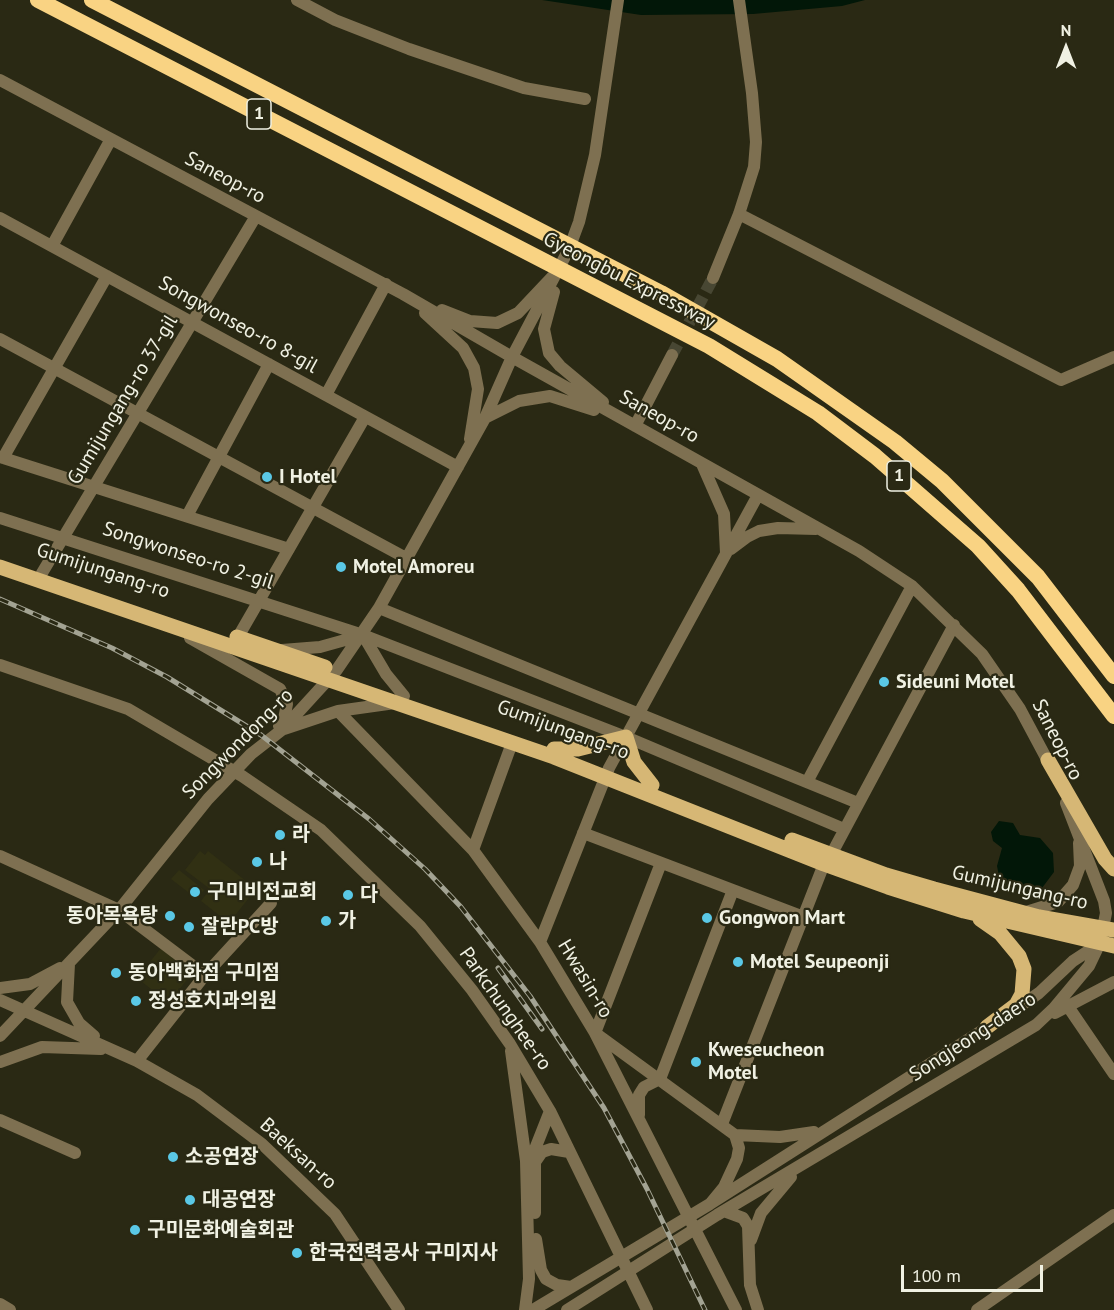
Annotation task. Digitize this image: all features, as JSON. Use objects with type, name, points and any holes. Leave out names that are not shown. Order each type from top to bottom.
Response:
[{"type":"highway","name":"Gyeongbu Expressway","points":[[38,0],[627,304],[763,377],[875,456],[978,546],[1018,590],[1114,716]]},
{"type":"highway","name":"Gyeongbu Expressway","points":[[92,0],[638,281],[777,359],[903,449],[989,525],[1038,577],[1114,675]]},
{"type":"main road","name":"Gumijungang-ro","points":[[0,560],[276,650],[332,675]]},
{"type":"main road","name":"Gumijungang-ro","points":[[0,567],[554,749],[607,773],[964,911],[1108,937]]},
{"type":"main road","name":"Gumijungang-ro","points":[[400,699],[512,743],[652,785],[828,860],[1108,937]]},
{"type":"main road","points":[[554,749],[578,749],[626,737],[634,762],[652,785]]},
{"type":"main road","points":[[1048,760],[1105,859],[1114,869]]},
{"type":"main road","points":[[964,911],[1000,933],[1019,956],[1024,969],[1022,994],[1016,1005],[987,1027]]},
{"type":"street","points":[[297,0],[335,20],[409,49],[524,88],[585,99]]},
{"type":"street","points":[[618,0],[595,155],[583,207],[562,265],[544,329],[549,353],[560,366],[630,423]]},
{"type":"street","points":[[713,278],[739,214],[754,167],[756,142],[750,75],[739,0]]},
{"type":"street","name":"Saneop-ro","points":[[0,80],[386,284],[702,464],[859,550],[912,586],[954,625],[1000,678],[1048,760],[1078,830],[1104,901],[1108,937]]},
{"type":"street","points":[[52,246],[111,139]]},
{"type":"street","points":[[739,214],[1061,380],[1114,357]]},
{"type":"street","name":"Gumijungang-ro 37-gil","points":[[42,573],[256,216]]},
{"type":"street","name":"Songwonseo-ro 8-gil","points":[[0,218],[458,467]]},
{"type":"street","points":[[404,294],[470,321],[497,323],[518,314],[562,265]]},
{"type":"street","name":"Songwondong-ro","points":[[0,1036],[119,910],[208,799],[251,754],[282,729],[332,675],[363,635],[485,418],[512,357],[562,265]]},
{"type":"street","points":[[107,276],[1,457],[95,485],[289,549]]},
{"type":"street","points":[[326,395],[386,284]]},
{"type":"street","points":[[404,294],[471,358],[478,389],[468,449]]},
{"type":"street","points":[[0,339],[406,558]]},
{"type":"street","points":[[630,423],[672,355]]},
{"type":"street","points":[[187,516],[269,364]]},
{"type":"street","points":[[485,418],[519,401],[550,396],[630,423]]},
{"type":"street","points":[[238,637],[365,417]]},
{"type":"street","points":[[702,464],[722,507],[726,554]]},
{"type":"street","points":[[540,942],[607,773],[758,495]]},
{"type":"street","name":"Songwonseo-ro 2-gil","points":[[0,518],[363,635]]},
{"type":"street","points":[[726,554],[747,537],[759,531],[778,528],[820,529]]},
{"type":"street","points":[[807,782],[912,586]]},
{"type":"street","points":[[379,609],[858,803]]},
{"type":"street","points":[[163,622],[272,683],[285,697],[288,704],[284,719],[251,754]]},
{"type":"street","points":[[722,1124],[828,860],[954,625]]},
{"type":"street","points":[[282,729],[338,711],[400,699],[363,635]]},
{"type":"street","points":[[276,650],[320,647],[363,635],[626,737],[844,829]]},
{"type":"street","name":"Parkchunghee-ro","points":[[0,665],[128,709],[215,759],[321,830],[420,926],[472,990],[510,1044],[550,1111],[647,1310]]},
{"type":"street","name":"Hwasin-ro","points":[[338,711],[473,850],[540,942],[596,1033],[736,1310]]},
{"type":"street","name":"Gumijungang-ro","points":[[473,850],[512,743]]},
{"type":"street","points":[[1023,913],[1058,902],[1073,885],[1080,866],[1078,830]]},
{"type":"street","points":[[583,833],[804,917]]},
{"type":"street","points":[[0,856],[119,910],[206,975]]},
{"type":"street","points":[[660,862],[596,1033],[735,1135],[739,1148],[737,1159],[723,1187],[710,1204]]},
{"type":"street","points":[[640,1118],[639,1095],[644,1087],[660,1079],[733,890]]},
{"type":"street","points":[[136,1061],[206,975],[271,903]]},
{"type":"street","name":"Songjeong-daero","points":[[567,1310],[580,1306],[618,1277],[721,1213],[1036,1025],[1080,979],[1108,937]]},
{"type":"street","name":"Songjeong-daero","points":[[571,1287],[710,1204],[987,1027],[1039,993],[1074,962],[1108,937]]},
{"type":"street","points":[[0,988],[30,984],[69,964]]},
{"type":"street","name":"Baeksan-ro","points":[[69,964],[66,985],[71,1012],[90,1034],[197,1095],[262,1144],[335,1214],[399,1310]]},
{"type":"street","points":[[1036,1025],[1067,1005],[1114,982]]},
{"type":"street","name":"Baeksan-ro","points":[[0,1000],[123,1054]]},
{"type":"street","points":[[1067,1005],[1114,1074]]},
{"type":"street","points":[[510,1044],[530,1161],[537,1255],[546,1279],[557,1285],[571,1287]]},
{"type":"street","name":"Baeksan-ro","points":[[0,1062],[42,1047],[97,1048],[123,1054]]},
{"type":"street","points":[[525,1310],[529,1279],[530,1161],[537,1127],[550,1111]]},
{"type":"street","points":[[0,1120],[75,1152]]},
{"type":"street","points":[[735,1135],[795,1136],[831,1125]]},
{"type":"street","points":[[530,1161],[542,1152],[551,1149],[569,1152]]},
{"type":"street","points":[[749,1247],[761,1213],[781,1186],[806,1163]]},
{"type":"street","points":[[721,1213],[743,1218],[748,1226],[750,1285],[758,1310]]},
{"type":"street","points":[[977,1310],[1114,1215]]},
{"type":"street","points":[[383,1284],[389,1310]]},
{"type":"street","points":[[533,1310],[571,1287]]},
{"type":"street","points":[[0,1305],[10,1310]]},
{"type":"shaded area","points":[[542,0],[865,0],[842,6],[753,14],[641,15]]},
{"type":"shaded area","points":[[999,821],[1013,823],[1020,835],[1040,838],[1053,853],[1054,872],[1042,888],[1023,893],[1005,884],[999,876],[997,866],[1002,848],[993,841],[991,832]]},
{"type":"shaded area","points":[[200,851],[205,855],[208,851],[256,889],[229,923],[201,901],[210,889],[185,870]]},
{"type":"shaded area","points":[[179,870],[204,890],[197,899],[171,879]]},
{"type":"shaded area","points":[[161,948],[192,973],[169,1003],[137,978]]},
{"type":"tunnel","points":[[672,355],[713,278]]},
{"type":"railway","points":[[0,599],[112,648],[167,677],[261,735],[369,819],[425,869],[461,907],[530,996],[604,1108],[647,1189],[705,1310]]},
{"type":"railway","points":[[498,968],[542,1029]]},
{"type":"place","name":"I Hotel","points":[[267,477]]},
{"type":"place","name":"Motel Amoreu","points":[[341,567]]},
{"type":"place","name":"Sideuni Motel","points":[[884,682]]},
{"type":"place","name":"라","points":[[280,835]]},
{"type":"place","name":"나","points":[[257,862]]},
{"type":"place","name":"구미비전교회","points":[[195,892]]},
{"type":"place","name":"다","points":[[348,895]]},
{"type":"place","name":"동아목욕탕","points":[[170,916]]},
{"type":"place","name":"Gongwon Mart","points":[[707,918]]},
{"type":"place","name":"가","points":[[326,921]]},
{"type":"place","name":"잘란PC방","points":[[189,927]]},
{"type":"place","name":"Motel Seupeonji","points":[[738,962]]},
{"type":"place","name":"동아백화점 구미점","points":[[116,973]]},
{"type":"place","name":"정성호치과의원","points":[[136,1001]]},
{"type":"place","name":"Kweseucheon Motel","points":[[696,1062]]},
{"type":"place","name":"소공연장","points":[[173,1157]]},
{"type":"place","name":"대공연장","points":[[190,1200]]},
{"type":"place","name":"구미문화예술회관","points":[[135,1230]]},
{"type":"place","name":"한국전력공사 구미지사","points":[[297,1253]]}]
